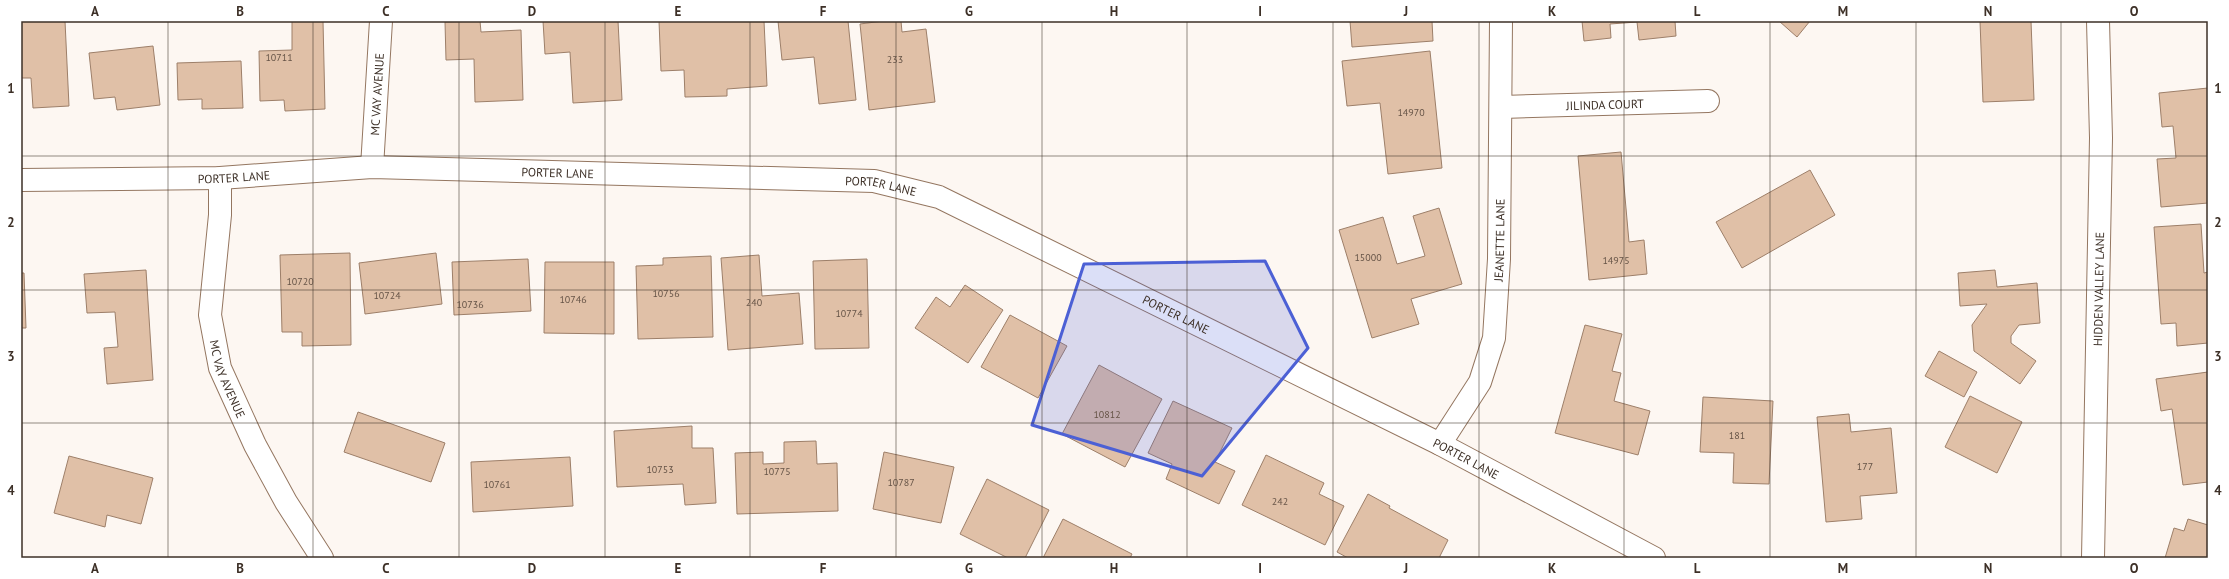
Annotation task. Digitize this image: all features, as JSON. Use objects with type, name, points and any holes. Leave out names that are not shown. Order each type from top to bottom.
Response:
[{"type":"street","name":"MC VAY AVENUE","points":[[372,167],[381,21]]},
{"type":"street","name":"JEANETTE LANE","points":[[1440,444],[1480,382],[1494,338],[1499,259],[1502,21]]},
{"type":"street","name":"HIDDEN VALLEY LANE","points":[[2093,558],[2101,138],[2098,21]]},
{"type":"street","name":"JILINDA COURT","points":[[1502,107],[1708,101]]},
{"type":"street","name":"PORTER LANE","points":[[21,180],[220,178],[372,167],[874,181],[939,197],[1440,444],[1654,558]]},
{"type":"street","name":"MC VAY AVENUE","points":[[220,178],[220,215],[210,315],[220,368],[255,445],[286,502],[322,558]]},
{"type":"highlighted area","points":[[1265,261],[1308,348],[1202,476],[1032,425],[1084,264]]},
{"type":"building","points":[[21,21],[65,21],[69,106],[33,108],[31,78],[21,78]]},
{"type":"building","points":[[292,21],[323,21],[325,109],[285,111],[284,100],[260,101],[259,51],[292,50]]},
{"type":"building","points":[[480,21],[481,32],[521,30],[523,100],[475,102],[474,59],[446,60],[445,22]]},
{"type":"building","points":[[543,21],[618,21],[622,100],[573,103],[570,52],[545,54]]},
{"type":"building","points":[[659,21],[764,21],[767,86],[727,89],[727,96],[685,97],[684,70],[661,71]]},
{"type":"building","points":[[778,21],[848,21],[856,100],[819,104],[814,57],[782,60]]},
{"type":"building","points":[[883,21],[901,21],[902,32],[926,29],[935,102],[869,110],[860,24]]},
{"type":"building","points":[[1350,21],[1432,21],[1433,41],[1352,47]]},
{"type":"building","points":[[1582,21],[1675,21],[1676,36],[1639,40],[1637,22],[1610,24],[1611,38],[1584,41]]},
{"type":"building","points":[[1779,21],[1810,21],[1797,37]]},
{"type":"building","points":[[1980,21],[2031,21],[2034,100],[1983,102]]},
{"type":"building","points":[[153,46],[160,105],[117,110],[115,97],[94,99],[89,53]]},
{"type":"building","points":[[1430,51],[1442,168],[1388,174],[1380,103],[1347,106],[1342,61]]},
{"type":"building","points":[[241,61],[243,108],[202,109],[202,99],[178,100],[177,63]]},
{"type":"building","points":[[2208,88],[2208,203],[2161,207],[2157,159],[2176,158],[2173,126],[2162,127],[2159,93]]},
{"type":"building","points":[[1621,152],[1629,242],[1644,240],[1647,274],[1589,280],[1578,156]]},
{"type":"building","points":[[1810,170],[1835,215],[1742,268],[1716,222]]},
{"type":"building","points":[[1439,208],[1462,284],[1411,299],[1419,324],[1372,338],[1339,230],[1383,217],[1397,264],[1425,256],[1413,216]]},
{"type":"building","points":[[2201,224],[2204,273],[2208,272],[2208,343],[2177,346],[2176,323],[2161,324],[2154,227]]},
{"type":"building","points":[[350,253],[351,345],[302,346],[302,332],[282,332],[280,255]]},
{"type":"building","points":[[436,253],[442,304],[365,314],[359,263]]},
{"type":"building","points":[[759,255],[762,296],[799,293],[803,344],[728,350],[721,258]]},
{"type":"building","points":[[711,256],[713,337],[638,339],[636,266],[663,265],[663,258]]},
{"type":"building","points":[[528,259],[531,311],[454,315],[452,262]]},
{"type":"building","points":[[867,259],[869,348],[815,349],[813,261]]},
{"type":"building","points":[[545,262],[614,262],[614,334],[544,333]]},
{"type":"building","points":[[146,270],[153,380],[107,384],[104,348],[118,347],[115,312],[87,313],[84,274]]},
{"type":"building","points":[[1995,270],[1997,287],[2037,283],[2040,323],[2019,325],[2011,336],[2011,343],[2036,361],[2020,384],[1974,351],[1972,325],[1987,304],[1960,306],[1958,273]]},
{"type":"building","points":[[21,273],[24,273],[26,328],[21,328]]},
{"type":"building","points":[[965,285],[1003,310],[968,363],[915,328],[936,297],[950,307]]},
{"type":"building","points":[[1010,315],[1067,346],[1038,398],[981,367]]},
{"type":"building","points":[[1585,325],[1622,334],[1612,371],[1621,373],[1614,401],[1650,411],[1638,455],[1555,433]]},
{"type":"building","points":[[1939,351],[1977,372],[1964,397],[1925,376]]},
{"type":"building","points":[[1099,365],[1162,399],[1125,467],[1062,434]]},
{"type":"building","points":[[2208,372],[2208,482],[2183,485],[2172,409],[2161,411],[2156,379]]},
{"type":"building","points":[[1970,396],[2022,422],[1997,473],[1945,447]]},
{"type":"building","points":[[1703,397],[1773,401],[1769,484],[1733,483],[1734,453],[1700,452]]},
{"type":"building","points":[[1173,401],[1232,428],[1215,462],[1235,471],[1219,504],[1166,479],[1172,464],[1148,453]]},
{"type":"building","points":[[358,412],[445,443],[431,482],[344,452]]},
{"type":"building","points":[[1849,414],[1851,432],[1891,428],[1897,493],[1860,496],[1862,519],[1826,522],[1817,417]]},
{"type":"building","points":[[692,426],[692,448],[713,448],[716,503],[685,505],[683,484],[617,487],[614,431]]},
{"type":"building","points":[[816,441],[817,464],[837,463],[838,511],[737,514],[735,453],[763,452],[763,464],[784,463],[784,442]]},
{"type":"building","points":[[884,452],[954,467],[941,523],[873,509]]},
{"type":"building","points":[[1266,455],[1324,483],[1319,494],[1344,506],[1325,545],[1242,505]]},
{"type":"building","points":[[69,456],[153,478],[141,524],[107,515],[105,527],[54,513]]},
{"type":"building","points":[[570,457],[573,506],[473,512],[471,462]]},
{"type":"building","points":[[987,479],[1049,510],[1025,558],[1008,558],[960,534]]},
{"type":"building","points":[[1368,494],[1390,506],[1389,508],[1448,540],[1439,558],[1348,558],[1337,552]]},
{"type":"building","points":[[1063,519],[1132,554],[1130,558],[1043,558]]},
{"type":"building","points":[[2188,519],[2208,525],[2208,558],[2165,558],[2174,528],[2184,531]]}]
